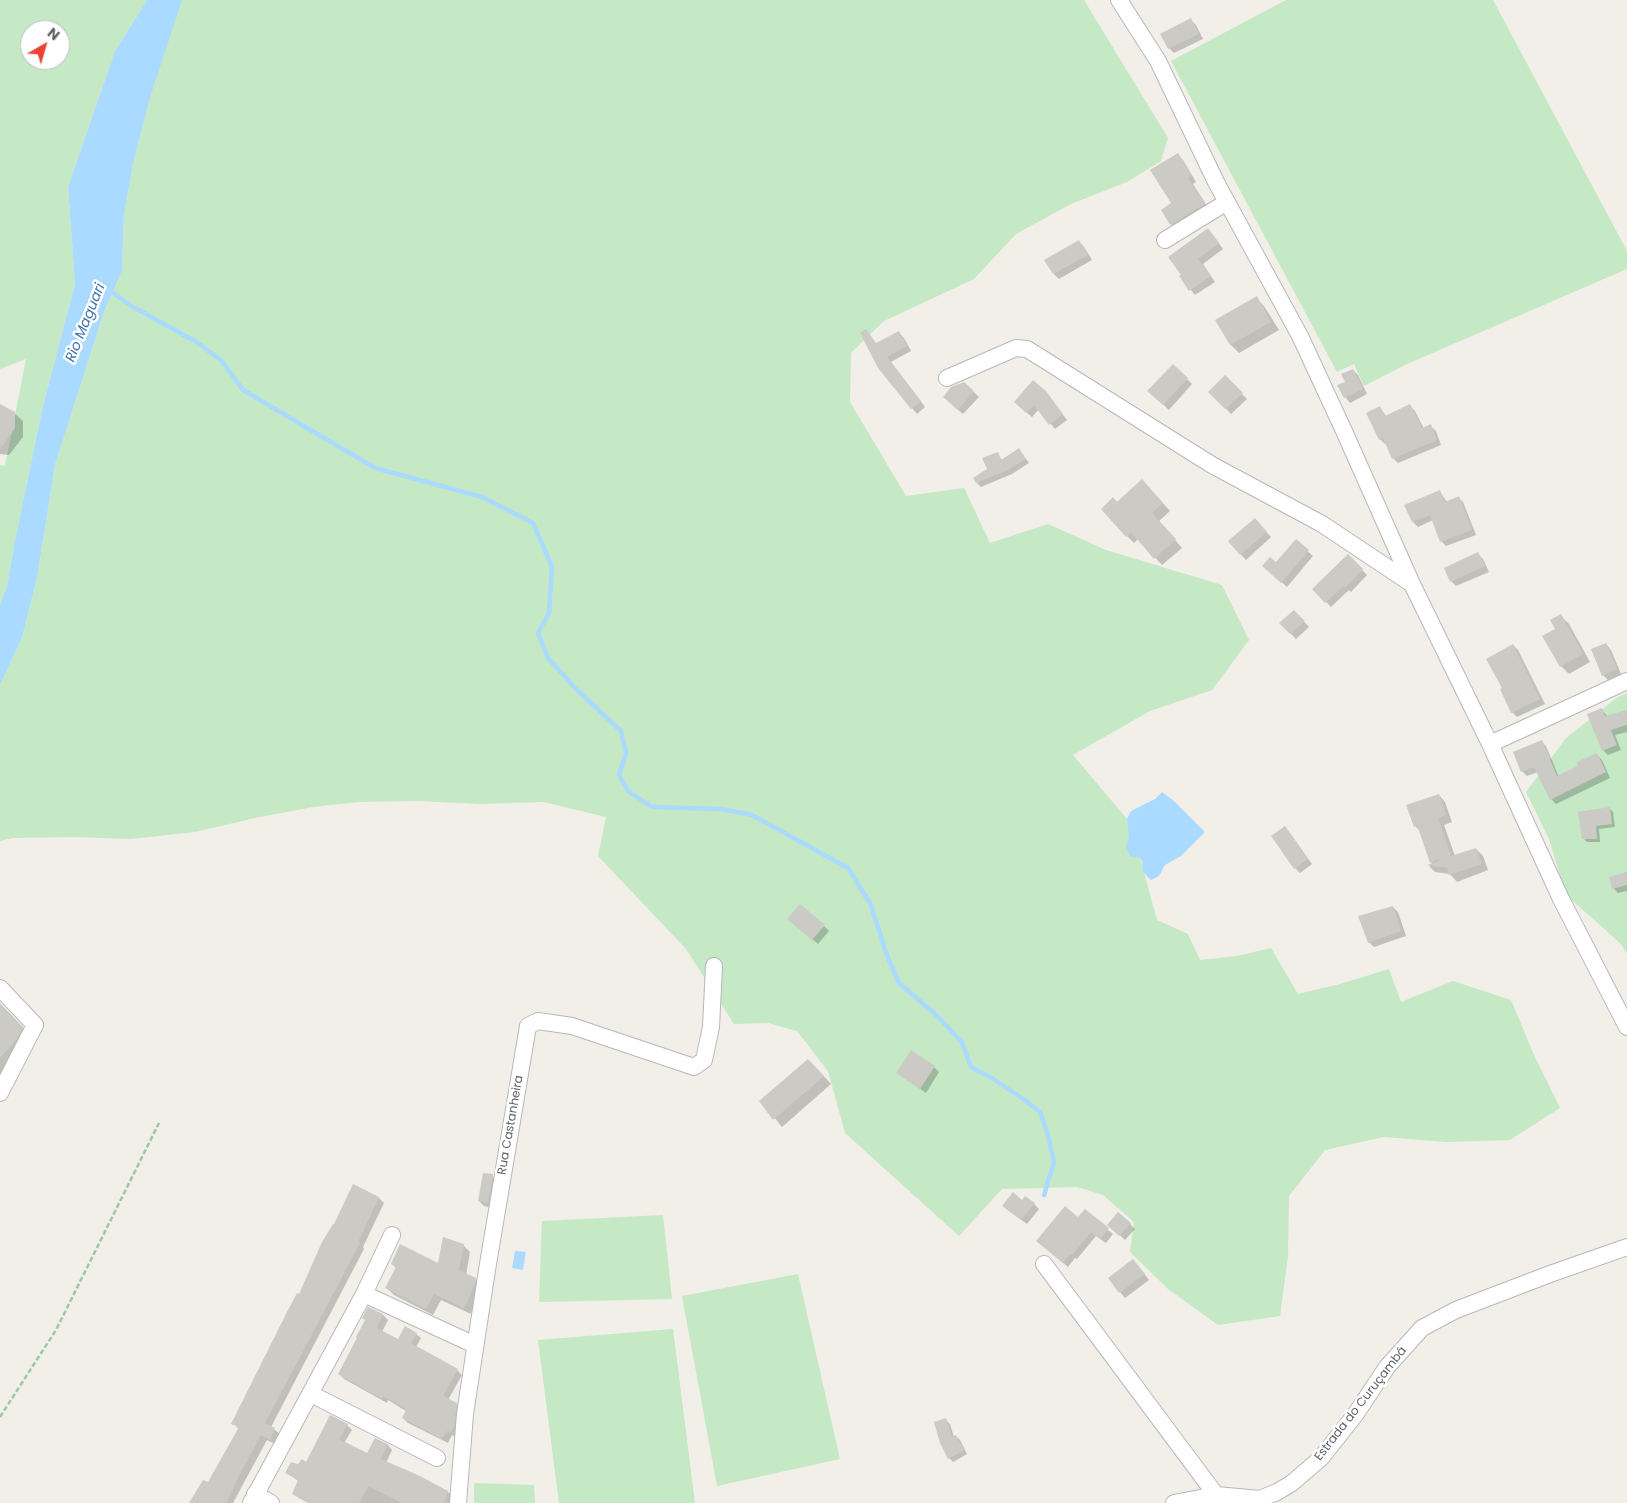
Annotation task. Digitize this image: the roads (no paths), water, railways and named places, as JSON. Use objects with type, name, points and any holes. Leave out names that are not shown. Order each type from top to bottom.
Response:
[{"type":"street","points":[[1119,0],[1158,61],[1227,202],[1300,336],[1412,584],[1490,744],[1561,899],[1627,1027]]},
{"type":"street","points":[[1165,240],[1227,202]]},
{"type":"street","points":[[948,378],[1016,348],[1027,349],[1212,465],[1322,524],[1412,584]]},
{"type":"street","points":[[1490,744],[1627,681]]},
{"type":"street","name":"Rua Castanheira","points":[[458,1503],[465,1414],[486,1270],[528,1026],[538,1021],[572,1026],[694,1067],[704,1060],[711,1027],[714,966]]},
{"type":"street","points":[[0,988],[35,1025],[0,1093]]},
{"type":"street","points":[[271,1503],[252,1501],[364,1294],[392,1235]]},
{"type":"street","name":"Estrada do Curuçambá","points":[[1174,1503],[1216,1495],[1261,1501],[1292,1483],[1321,1458],[1355,1415],[1387,1367],[1422,1328],[1456,1310],[1627,1247]]},
{"type":"street","points":[[1044,1264],[1216,1495]]},
{"type":"street","points":[[364,1294],[475,1345]]},
{"type":"street","points":[[310,1394],[438,1458]]},
{"type":"water","name":"Rio Maguari","points":[[147,0],[182,0],[150,98],[133,164],[124,214],[122,271],[104,312],[55,465],[37,578],[22,638],[0,685],[0,605],[7,586],[42,410],[75,284],[68,187],[115,51]]},
{"type":"water","points":[[1162,792],[1174,801],[1205,832],[1181,856],[1165,865],[1159,876],[1151,880],[1143,872],[1140,858],[1130,856],[1126,847],[1129,837],[1127,819],[1131,811],[1155,799]]},
{"type":"water","points":[[515,1251],[526,1252],[523,1270],[512,1268]]},
{"type":"waterway","name":"Rio Maguari","points":[[108,289],[133,307],[195,341],[222,361],[243,390],[375,468],[482,497],[533,523],[552,567],[549,613],[538,633],[548,658],[577,690],[621,731],[626,753],[619,775],[628,791],[652,807],[722,809],[752,815],[848,868],[871,905],[886,953],[899,983],[934,1013],[962,1042],[971,1067],[990,1077],[1040,1112],[1054,1162],[1044,1195]]}]
